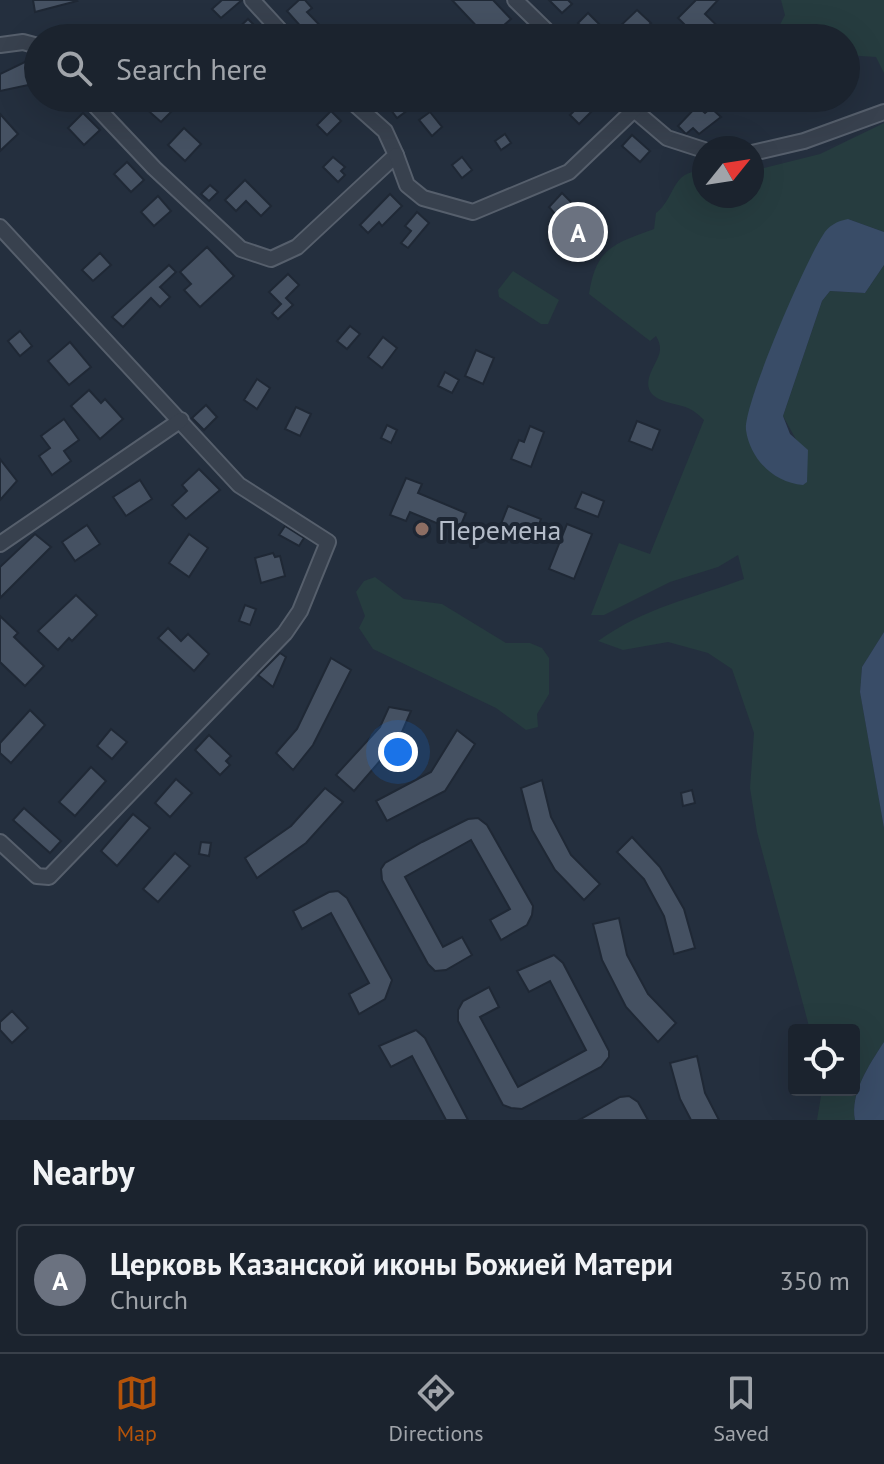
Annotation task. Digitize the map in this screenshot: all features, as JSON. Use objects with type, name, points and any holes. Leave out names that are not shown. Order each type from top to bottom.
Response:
[{"type":"street","points":[[252,0],[274,24]]},
{"type":"street","points":[[515,0],[540,24]]},
{"type":"street","points":[[0,45],[24,42]]},
{"type":"street","points":[[101,112],[154,168],[241,249],[271,259],[297,247],[396,155]]},
{"type":"street","points":[[364,112],[385,131],[407,185],[423,198],[473,212],[569,172],[632,112]]},
{"type":"street","points":[[636,112],[667,138],[692,146]]},
{"type":"street","points":[[764,150],[804,141],[884,112]]},
{"type":"street","points":[[0,227],[239,485],[328,542],[300,611],[285,633],[49,877],[37,876],[0,842]]},
{"type":"street","points":[[0,544],[181,420]]},
{"type":"green space","points":[[781,0],[884,0],[884,73],[876,57],[860,56],[860,24],[780,24],[785,15]]},
{"type":"green space","points":[[884,123],[884,232],[848,219],[754,393],[798,443],[783,416],[822,301],[830,291],[865,293],[884,265],[884,632],[862,667],[860,692],[884,828],[884,1042],[860,1086],[860,1024],[808,1024],[757,832],[750,788],[754,733],[732,669],[708,653],[668,642],[623,650],[598,641],[651,612],[744,579],[738,555],[718,567],[670,582],[604,615],[591,615],[619,543],[650,554],[704,420],[688,408],[661,400],[651,393],[648,381],[658,358],[659,341],[656,336],[650,341],[589,294],[596,267],[617,244],[654,229],[656,213],[685,175],[692,172],[692,208],[764,208],[764,168],[820,154]]},
{"type":"green space","points":[[513,271],[559,300],[548,324],[541,324],[499,297],[498,290]]},
{"type":"green space","points":[[375,577],[404,599],[442,604],[506,643],[530,643],[542,648],[549,658],[549,694],[537,714],[538,727],[526,730],[496,708],[373,649],[359,628],[365,616],[356,592],[364,581]]},
{"type":"green space","points":[[821,1096],[856,1096],[855,1120],[817,1120]]},
{"type":"water","points":[[848,219],[884,232],[884,265],[865,293],[830,291],[822,301],[783,416],[790,434],[808,450],[807,482],[803,485],[792,483],[773,474],[758,460],[748,441],[748,415],[777,332],[815,250],[827,229]]},
{"type":"water","points":[[884,632],[884,828],[860,692],[862,667]]},
{"type":"water","points":[[884,1042],[884,1120],[855,1120],[855,1100],[860,1096],[860,1086]]},
{"type":"building","points":[[33,0],[76,0],[77,1],[35,12]]},
{"type":"building","points":[[222,0],[242,0],[221,18],[212,9]]},
{"type":"building","points":[[299,0],[305,0],[312,8],[307,12],[319,24],[299,24],[287,11]]},
{"type":"building","points":[[452,0],[493,0],[511,19],[505,24],[475,24]]},
{"type":"building","points":[[549,0],[568,0],[572,4],[562,13]]},
{"type":"building","points":[[696,0],[718,0],[705,14],[715,24],[684,24],[678,18]]},
{"type":"building","points":[[637,10],[651,23],[650,24],[622,24]]},
{"type":"building","points":[[588,13],[599,24],[579,24]]},
{"type":"building","points":[[24,62],[24,86],[0,91],[0,74]]},
{"type":"building","points":[[150,112],[171,112],[161,122]]},
{"type":"building","points":[[330,112],[341,121],[327,135],[317,125]]},
{"type":"building","points":[[430,112],[442,127],[432,136],[419,120]]},
{"type":"building","points":[[573,112],[591,112],[579,124],[570,115]]},
{"type":"building","points":[[691,112],[715,112],[721,117],[699,134],[693,128],[686,134],[678,126]]},
{"type":"building","points":[[83,113],[100,130],[84,145],[68,128]]},
{"type":"building","points":[[0,114],[18,134],[0,151]]},
{"type":"building","points":[[184,128],[201,144],[185,161],[168,145]]},
{"type":"building","points":[[505,134],[511,143],[501,150],[495,141]]},
{"type":"building","points":[[632,135],[650,151],[640,162],[622,146]]},
{"type":"building","points":[[333,157],[345,167],[341,171],[345,175],[338,182],[323,167]]},
{"type":"building","points":[[462,157],[472,170],[462,178],[452,165]]},
{"type":"building","points":[[127,162],[144,180],[131,192],[114,174]]},
{"type":"building","points":[[245,180],[271,206],[261,216],[246,201],[236,211],[225,200]]},
{"type":"building","points":[[210,185],[218,192],[209,201],[201,194]]},
{"type":"building","points":[[562,193],[573,204],[566,211],[590,234],[581,244],[549,207]]},
{"type":"building","points":[[390,194],[402,206],[382,226],[379,222],[368,233],[360,225]]},
{"type":"building","points":[[158,196],[171,211],[154,226],[141,212]]},
{"type":"building","points":[[417,212],[429,223],[408,248],[401,243],[411,231],[405,226]]},
{"type":"building","points":[[207,247],[234,276],[200,307],[184,290],[191,284],[180,272]]},
{"type":"building","points":[[100,253],[111,265],[93,281],[82,270]]},
{"type":"building","points":[[169,265],[176,272],[160,287],[170,297],[160,307],[151,298],[123,327],[112,317]]},
{"type":"building","points":[[288,274],[299,285],[286,298],[293,305],[278,319],[272,313],[281,304],[269,292]]},
{"type":"building","points":[[350,326],[360,334],[347,349],[337,341]]},
{"type":"building","points":[[20,331],[32,346],[20,356],[8,341]]},
{"type":"building","points":[[383,337],[397,348],[382,368],[368,357]]},
{"type":"building","points":[[70,342],[91,367],[69,385],[48,361]]},
{"type":"building","points":[[476,350],[494,358],[483,384],[465,376]]},
{"type":"building","points":[[445,372],[459,380],[452,393],[438,386]]},
{"type":"building","points":[[257,379],[270,388],[257,409],[244,400]]},
{"type":"building","points":[[89,390],[101,403],[105,399],[123,419],[100,439],[71,406]]},
{"type":"building","points":[[206,405],[217,417],[204,430],[192,418]]},
{"type":"building","points":[[296,407],[311,414],[300,436],[285,429]]},
{"type":"building","points":[[64,419],[79,440],[64,451],[71,461],[52,475],[39,456],[50,448],[41,436]]},
{"type":"building","points":[[637,421],[660,430],[652,450],[629,441]]},
{"type":"building","points":[[387,425],[397,430],[391,443],[381,438]]},
{"type":"building","points":[[530,426],[544,432],[531,467],[511,459],[519,440],[524,442]]},
{"type":"building","points":[[0,459],[17,481],[0,500]]},
{"type":"building","points":[[199,469],[220,490],[186,519],[172,505],[187,491],[182,485]]},
{"type":"building","points":[[406,478],[422,484],[418,493],[466,513],[458,532],[410,512],[406,521],[390,515]]},
{"type":"building","points":[[140,480],[152,499],[126,516],[113,497]]},
{"type":"building","points":[[582,492],[604,501],[598,517],[575,508]]},
{"type":"building","points":[[508,506],[541,519],[534,538],[501,524]]},
{"type":"building","points":[[567,524],[592,534],[574,579],[549,569]]},
{"type":"building","points":[[87,525],[100,544],[75,561],[62,542]]},
{"type":"building","points":[[285,526],[304,538],[299,546],[279,535]]},
{"type":"building","points":[[35,534],[51,547],[0,598],[0,567]]},
{"type":"building","points":[[189,534],[208,548],[189,577],[169,563]]},
{"type":"building","points":[[273,553],[275,557],[280,556],[285,576],[261,583],[255,558]]},
{"type":"building","points":[[76,595],[97,615],[72,641],[69,638],[58,650],[38,631]]},
{"type":"building","points":[[245,605],[256,609],[250,625],[239,621]]},
{"type":"building","points":[[0,616],[18,633],[14,637],[44,666],[25,686],[0,662]]},
{"type":"building","points":[[168,628],[181,641],[188,634],[209,654],[194,671],[158,638]]},
{"type":"building","points":[[280,653],[286,657],[273,687],[258,675]]},
{"type":"building","points":[[331,658],[351,670],[313,745],[293,770],[276,753],[297,729]]},
{"type":"building","points":[[389,707],[411,711],[399,739],[354,791],[336,775],[380,727]]},
{"type":"building","points":[[30,710],[45,725],[11,763],[0,753],[0,743]]},
{"type":"building","points":[[111,729],[127,742],[112,759],[97,746]]},
{"type":"building","points":[[457,730],[475,744],[445,791],[387,821],[376,801],[431,772]]},
{"type":"building","points":[[209,735],[231,756],[226,761],[230,765],[220,775],[195,750]]},
{"type":"building","points":[[91,767],[106,781],[75,816],[59,802]]},
{"type":"building","points":[[176,779],[192,793],[170,817],[155,803]]},
{"type":"building","points":[[542,780],[551,817],[571,855],[600,884],[584,900],[555,870],[532,830],[521,788]]},
{"type":"building","points":[[325,788],[343,802],[306,843],[257,878],[245,858],[291,826]]},
{"type":"building","points":[[692,790],[695,803],[683,806],[681,793]]},
{"type":"building","points":[[24,808],[61,841],[50,853],[13,820]]},
{"type":"building","points":[[133,814],[150,828],[117,866],[101,851]]},
{"type":"building","points":[[478,818],[487,825],[533,906],[532,915],[527,925],[501,940],[490,920],[510,909],[471,840],[405,877],[443,947],[462,937],[472,955],[446,970],[435,971],[428,964],[382,880],[381,869],[385,863],[422,842],[468,819]]},
{"type":"building","points":[[632,837],[660,867],[684,909],[695,948],[674,954],[664,916],[644,879],[617,852]]},
{"type":"building","points":[[201,842],[211,843],[209,856],[199,854]]},
{"type":"building","points":[[175,853],[190,866],[158,902],[143,889]]},
{"type":"building","points":[[338,891],[347,898],[392,980],[385,999],[359,1014],[349,994],[369,983],[331,913],[302,929],[293,911],[329,892]]},
{"type":"building","points":[[619,918],[627,955],[648,994],[676,1023],[658,1042],[626,1007],[602,960],[593,924]]},
{"type":"building","points":[[554,955],[563,963],[609,1051],[609,1057],[601,1067],[522,1109],[511,1108],[503,1105],[458,1021],[458,1010],[463,1001],[489,987],[499,1007],[480,1017],[518,1087],[586,1050],[550,981],[529,992],[517,971]]},
{"type":"building","points":[[12,1011],[28,1028],[12,1043],[0,1030],[0,1022]]},
{"type":"building","points":[[416,1030],[425,1038],[468,1120],[446,1120],[412,1056],[391,1067],[379,1046]]},
{"type":"building","points":[[697,1056],[705,1093],[719,1120],[691,1120],[680,1099],[670,1063]]},
{"type":"building","points":[[629,1096],[638,1102],[648,1120],[579,1120],[620,1097]]},
{"type":"place","name":"Церковь Казанской иконы Божией Матери","points":[[578,232]]},
{"type":"place","name":"Перемена","points":[[422,529]]}]
